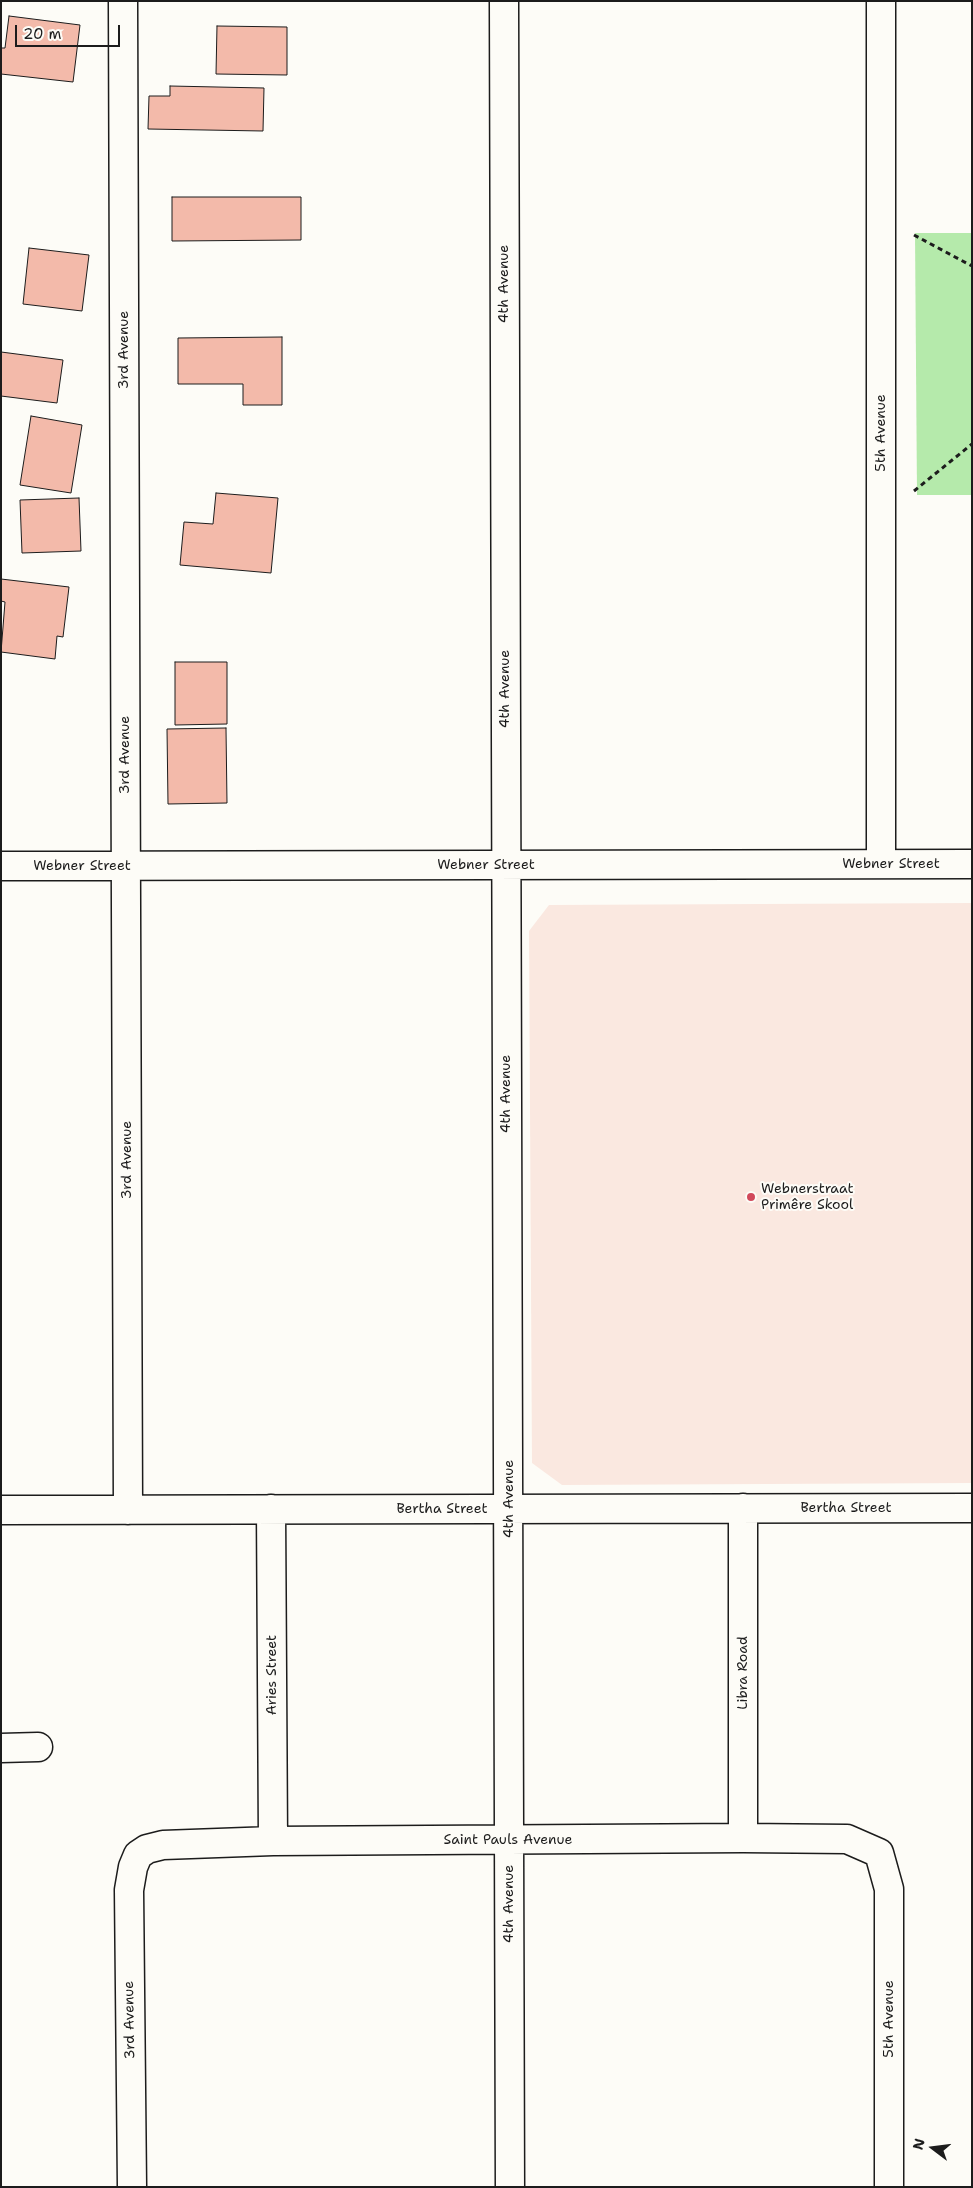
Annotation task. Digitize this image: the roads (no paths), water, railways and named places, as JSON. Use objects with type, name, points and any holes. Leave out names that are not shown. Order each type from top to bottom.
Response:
[{"type":"street","name":"3rd Avenue","points":[[123,1],[128,1510]]},
{"type":"street","name":"4th Avenue","points":[[504,1],[510,2187]]},
{"type":"street","name":"5th Avenue","points":[[881,1],[881,864]]},
{"type":"street","name":"Webner Street","points":[[1,866],[972,864]]},
{"type":"street","name":"Libra Road","points":[[743,1508],[743,1838]]},
{"type":"street","name":"Bertha Street","points":[[1,1510],[972,1508]]},
{"type":"street","name":"Aries Street","points":[[271,1510],[273,1842]]},
{"type":"street","points":[[1,1748],[38,1747]]},
{"type":"street","name":"Saint Pauls Avenue","points":[[138,1856],[153,1846],[163,1844],[743,1838],[846,1840],[879,1853]]},
{"type":"street","name":"5th Avenue","points":[[879,1853],[889,1889],[889,2187]]},
{"type":"street","name":"3rd Avenue","points":[[132,2187],[129,1890],[132,1872],[138,1856]]},
{"type":"place","name":"Webnerstraat Primêre Skool","points":[[751,1197]]}]
